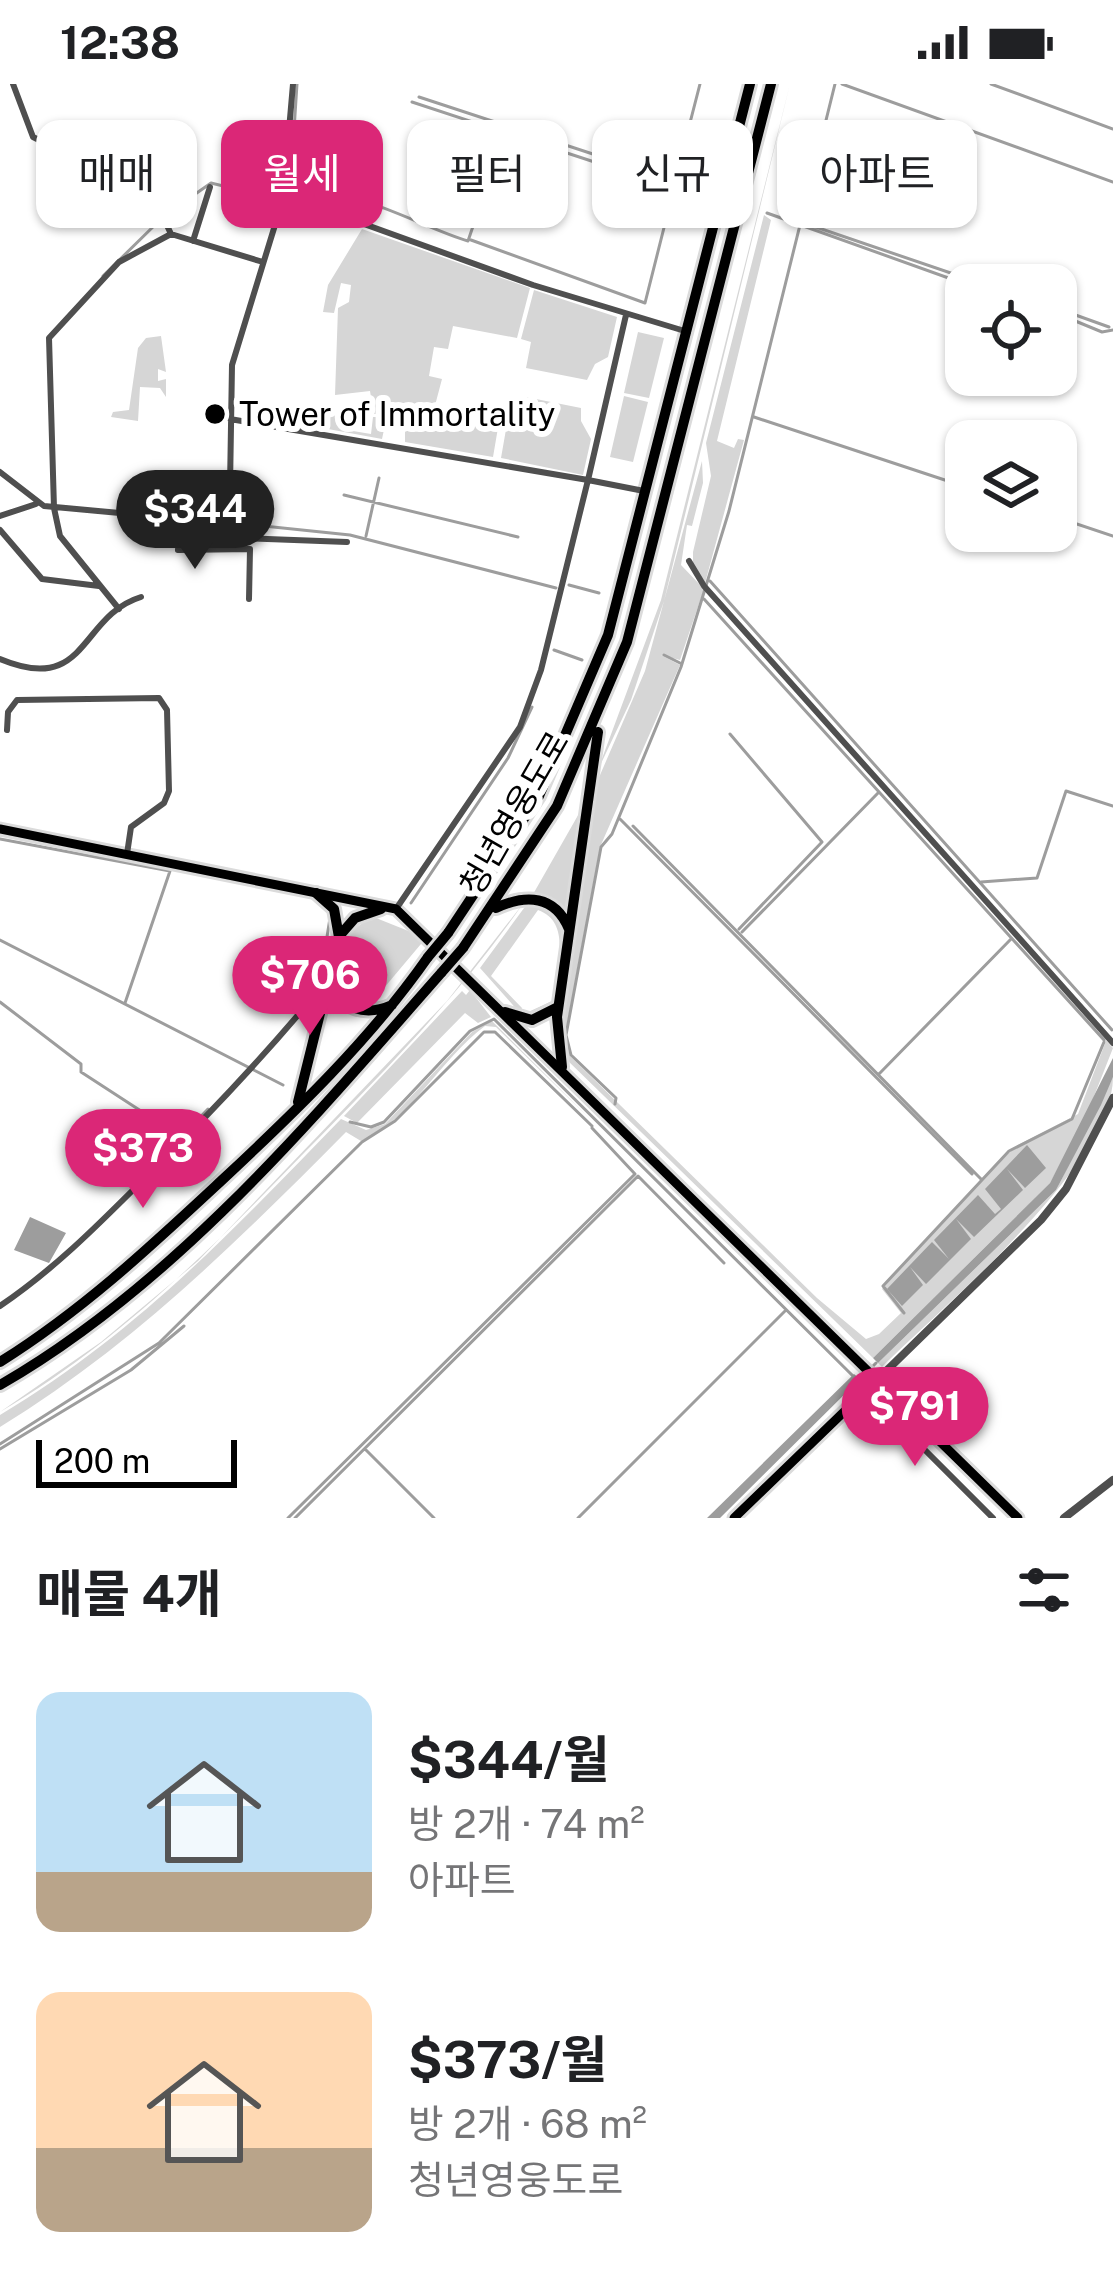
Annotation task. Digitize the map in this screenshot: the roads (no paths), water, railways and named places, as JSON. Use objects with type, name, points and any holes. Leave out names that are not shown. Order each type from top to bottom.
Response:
[{"type":"highway","name":"청년영웅도로","points":[[0,1362],[131,1267],[291,1115],[395,1004],[497,865],[557,760],[608,635],[750,84]]},
{"type":"highway","name":"청년영웅도로","points":[[0,1385],[101,1317],[184,1246],[442,972],[490,911],[556,806],[610,688],[652,558],[771,84]]},
{"type":"highway","points":[[562,1067],[556,1034],[595,745],[610,688]]},
{"type":"highway","points":[[291,1115],[306,1080],[339,937],[334,909],[316,893]]},
{"type":"highway","points":[[490,911],[517,900],[546,901],[558,909],[570,932]]},
{"type":"highway","points":[[339,937],[355,918],[381,909]]},
{"type":"highway","points":[[328,979],[338,998],[358,1010],[395,1004]]},
{"type":"highway","points":[[505,1012],[532,1020],[550,1015],[561,1001]]},
{"type":"main road","points":[[0,829],[396,909],[1018,1518]]},
{"type":"main road","points":[[734,1518],[877,1376]]},
{"type":"street","points":[[13,84],[33,137],[104,173],[164,219],[171,234]]},
{"type":"street","points":[[289,120],[292,84]]},
{"type":"street","points":[[194,241],[210,187]]},
{"type":"street","points":[[229,548],[232,365],[274,228]]},
{"type":"street","points":[[368,228],[626,316],[688,332]]},
{"type":"street","points":[[119,609],[66,548],[54,508],[51,332],[128,254],[171,234],[263,262]]},
{"type":"street","points":[[396,909],[416,887],[520,727],[541,670],[626,316]]},
{"type":"street","points":[[230,419],[647,492]]},
{"type":"street","points":[[0,472],[36,504],[228,523]]},
{"type":"street","points":[[0,516],[36,504]]},
{"type":"street","points":[[0,530],[42,579],[99,586]]},
{"type":"street","points":[[166,536],[347,542]]},
{"type":"street","points":[[178,536],[178,550],[250,549],[249,599]]},
{"type":"street","points":[[688,561],[704,586],[1113,1043]]},
{"type":"street","points":[[0,659],[26,670],[53,668],[84,650],[119,609],[141,597]]},
{"type":"street","points":[[7,730],[10,705],[17,700],[159,698],[167,710],[169,791],[164,803],[131,826],[127,854]]},
{"type":"street","points":[[0,1306],[54,1270],[254,1070],[328,979]]},
{"type":"street","points":[[877,1376],[1041,1220],[1066,1190],[1113,1098]]},
{"type":"street","points":[[866,1391],[993,1518]]},
{"type":"street","points":[[1064,1518],[1113,1480]]},
{"type":"waterway","points":[[295,120],[297,84]]},
{"type":"waterway","points":[[419,97],[675,181],[700,84]]},
{"type":"waterway","points":[[615,1104],[616,1098],[571,1055],[566,1035],[601,847],[612,834],[681,667],[729,511],[835,84]]},
{"type":"waterway","points":[[842,84],[1113,182]]},
{"type":"waterway","points":[[991,84],[1113,129]]},
{"type":"waterway","points":[[412,102],[592,161]]},
{"type":"waterway","points":[[197,193],[211,183],[221,185]]},
{"type":"waterway","points":[[383,208],[407,218]]},
{"type":"waterway","points":[[767,213],[945,277]]},
{"type":"waterway","points":[[103,276],[152,228]]},
{"type":"waterway","points":[[432,228],[468,241],[472,228]]},
{"type":"waterway","points":[[471,240],[645,303],[664,228]]},
{"type":"waterway","points":[[819,228],[945,271]]},
{"type":"waterway","points":[[1077,316],[1109,327]]},
{"type":"waterway","points":[[1077,322],[1102,332],[1113,330]]},
{"type":"waterway","points":[[754,417],[945,480]]},
{"type":"waterway","points":[[366,536],[379,478]]},
{"type":"waterway","points":[[344,495],[518,537]]},
{"type":"waterway","points":[[236,523],[350,535],[556,588]]},
{"type":"waterway","points":[[1077,524],[1113,536]]},
{"type":"waterway","points":[[710,581],[1112,1030]]},
{"type":"waterway","points":[[569,585],[599,593]]},
{"type":"waterway","points":[[704,599],[1104,1040]]},
{"type":"waterway","points":[[554,650],[582,660]]},
{"type":"waterway","points":[[664,655],[680,663]]},
{"type":"waterway","points":[[411,903],[508,758],[532,707]]},
{"type":"waterway","points":[[730,734],[822,842],[739,929]]},
{"type":"waterway","points":[[981,882],[1037,878],[1066,791],[1113,806]]},
{"type":"waterway","points":[[742,932],[878,793]]},
{"type":"waterway","points":[[620,819],[972,1174]]},
{"type":"waterway","points":[[633,826],[981,1179]]},
{"type":"waterway","points":[[0,839],[170,871],[125,1003]]},
{"type":"waterway","points":[[307,1000],[323,962],[330,918]]},
{"type":"waterway","points":[[879,1074],[1011,939]]},
{"type":"waterway","points":[[0,940],[283,1085]]},
{"type":"waterway","points":[[0,1002],[81,1064],[81,1072],[181,1137],[208,1109]]},
{"type":"waterway","points":[[350,1122],[371,1127],[384,1122],[470,1031],[494,1019],[858,1381]]},
{"type":"waterway","points":[[0,1444],[159,1343],[362,1142],[395,1121],[484,1032],[495,1032],[592,1126]]},
{"type":"waterway","points":[[904,1313],[883,1286],[1009,1151],[1072,1119],[1104,1042]]},
{"type":"waterway","points":[[288,1518],[635,1174],[592,1128]]},
{"type":"waterway","points":[[295,1518],[638,1176],[724,1263]]},
{"type":"waterway","points":[[578,1518],[785,1311]]},
{"type":"waterway","points":[[0,1449],[131,1370],[184,1326]]},
{"type":"waterway","points":[[857,1382],[876,1363]]},
{"type":"waterway","points":[[365,1449],[434,1518]]},
{"type":"place","name":"Tower of Immortality","points":[[215,414]]}]
